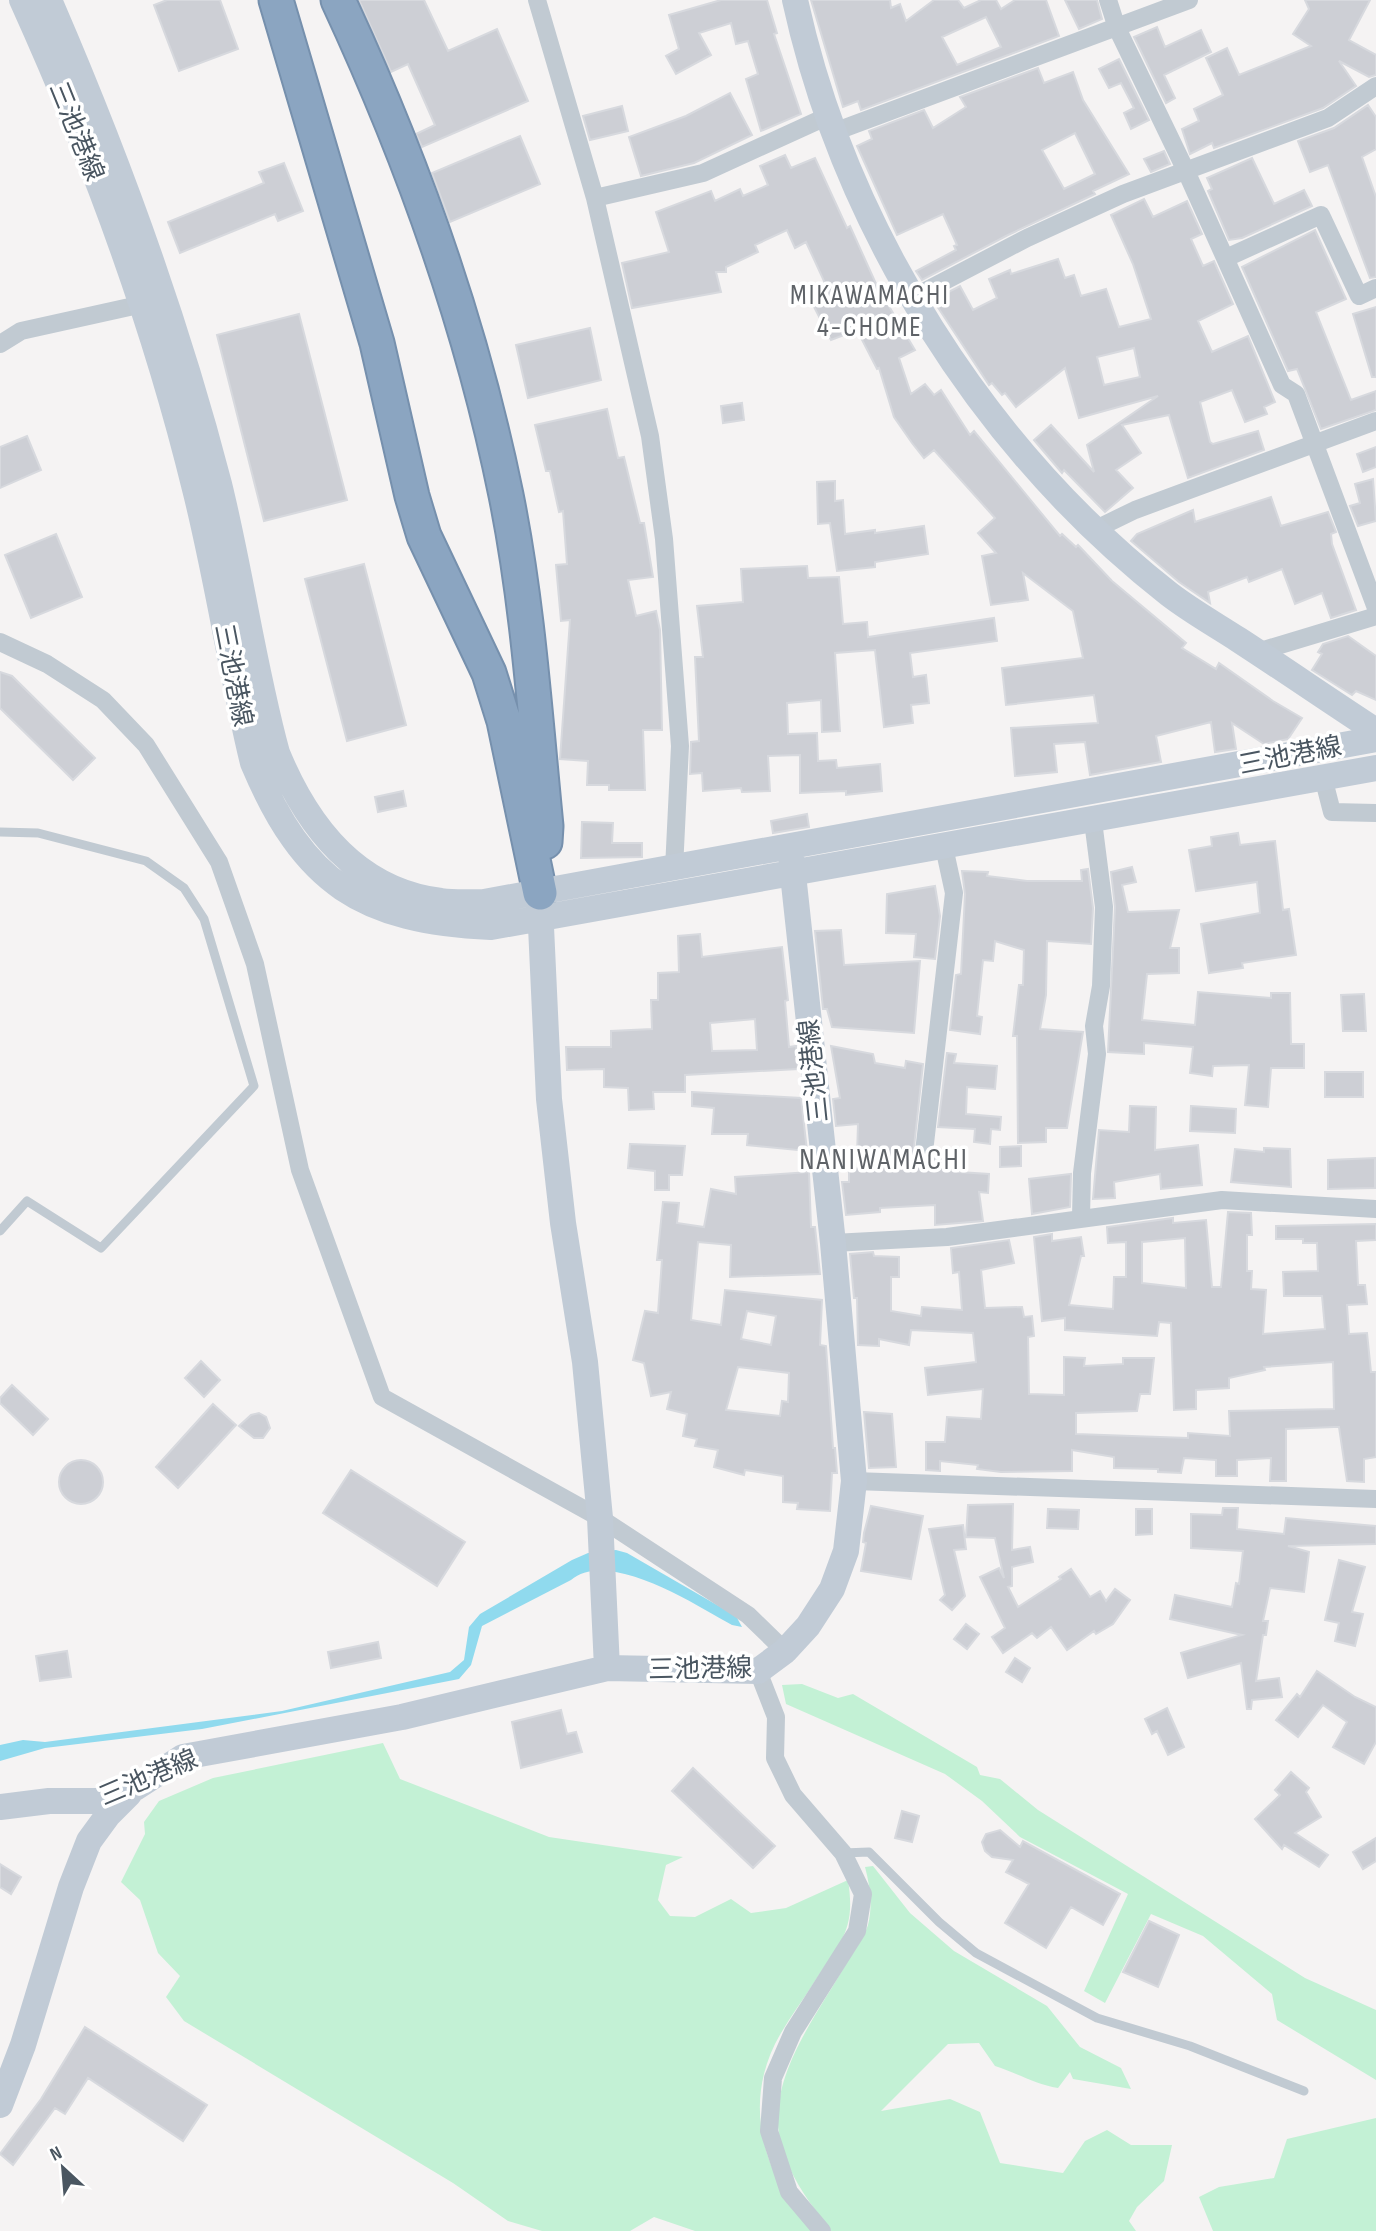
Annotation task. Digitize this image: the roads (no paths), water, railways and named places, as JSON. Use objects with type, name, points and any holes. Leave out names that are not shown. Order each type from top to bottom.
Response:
[{"type":"highway","points":[[276,0],[377,343],[412,496],[424,536],[489,673],[504,721],[540,907]]},
{"type":"highway","points":[[338,0],[407,156],[445,265],[477,371],[506,496],[527,628],[547,826],[540,907]]},
{"type":"main road","name":"三池港線","points":[[22,0],[96,178],[154,302]]},
{"type":"main road","name":"三池港線","points":[[49,0],[92,100],[154,302],[219,486],[274,743],[293,791],[312,822],[338,853],[357,868],[400,892],[441,901],[540,907],[793,874],[1376,768]]},
{"type":"main road","points":[[795,0],[805,46],[831,124],[875,229],[912,298],[951,361],[995,419],[1096,529],[1169,594],[1376,731]]},
{"type":"main road","name":"三池港線","points":[[540,907],[674,869],[1376,738]]},
{"type":"main road","name":"三池港線","points":[[0,1807],[49,1801],[104,1801],[135,1788],[183,1757],[402,1717],[607,1668],[758,1671],[785,1651],[808,1626],[832,1589],[846,1551],[854,1481],[833,1242],[790,848]]},
{"type":"main road","points":[[540,907],[549,1099],[563,1223],[585,1362],[603,1549],[607,1668]]},
{"type":"main road","points":[[0,2105],[16,2050],[89,1841],[108,1815],[135,1788]]},
{"type":"street","points":[[537,0],[595,198],[650,436],[664,539],[680,746],[674,869]]},
{"type":"street","points":[[1108,0],[1117,28],[1186,171],[1282,386],[1296,394],[1376,608]]},
{"type":"street","points":[[595,198],[703,173],[831,124],[1117,28],[1189,0]]},
{"type":"street","points":[[912,298],[1027,238],[1123,194],[1328,118],[1376,86]]},
{"type":"street","points":[[1226,258],[1321,215],[1359,296],[1376,288]]},
{"type":"street","points":[[0,344],[21,331],[154,302]]},
{"type":"street","points":[[1096,529],[1135,510],[1376,421]]},
{"type":"street","points":[[1257,652],[1376,616]]},
{"type":"street","points":[[0,642],[47,664],[103,700],[146,745],[219,862],[255,964],[300,1170],[382,1397],[600,1518],[748,1615],[785,1651]]},
{"type":"street","points":[[1323,777],[1332,812],[1376,813]]},
{"type":"street","points":[[1081,1217],[1083,1161],[1097,1054],[1094,1026],[1101,986],[1104,907],[1093,821]]},
{"type":"street","points":[[924,1152],[954,892],[944,847]]},
{"type":"street","points":[[833,1242],[947,1237],[1222,1200],[1376,1209]]},
{"type":"street","points":[[854,1481],[1376,1499]]},
{"type":"street","points":[[758,1671],[776,1717],[775,1758],[793,1795],[843,1853],[863,1894],[857,1931],[793,2032],[773,2078],[769,2131],[789,2192],[822,2231]]},
{"type":"lane","points":[[0,832],[38,832],[146,861],[184,888],[204,919],[254,1086],[101,1248],[27,1201],[0,1231]]},
{"type":"lane","points":[[843,1853],[869,1852],[939,1922],[976,1953],[1097,2018],[1190,2046],[1304,2091]]},
{"type":"water","points":[[616,1550],[627,1553],[736,1616],[742,1627],[732,1625],[652,1583],[607,1571],[587,1572],[482,1626],[471,1665],[459,1679],[202,1729],[45,1748],[0,1761],[0,1745],[23,1740],[45,1742],[282,1711],[450,1672],[464,1660],[469,1627],[480,1614],[572,1560],[588,1553]]},
{"type":"district","name":"MIKAWAMACHI 4-CHOME","points":[[870,310]]},
{"type":"district","name":"NANIWAMACHI","points":[[884,1159]]}]
